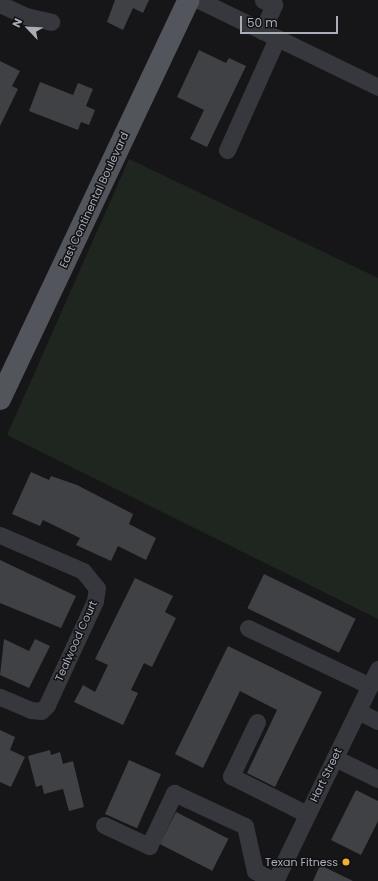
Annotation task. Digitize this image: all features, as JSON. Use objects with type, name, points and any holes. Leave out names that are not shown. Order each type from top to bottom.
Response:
[{"type":"main road","name":"East Continental Boulevard","points":[[0,399],[189,0]]},
{"type":"street","points":[[199,0],[378,87]]},
{"type":"street","points":[[227,150],[270,34],[274,5],[263,0]]},
{"type":"street","points":[[0,4],[26,16],[51,22]]},
{"type":"street","name":"Tealwood Court","points":[[0,535],[83,571],[97,588],[95,601],[47,705],[41,711],[31,710],[0,697]]},
{"type":"street","points":[[248,628],[370,686]]},
{"type":"street","name":"Hart Street","points":[[275,881],[378,669]]},
{"type":"street","points":[[358,710],[378,721]]},
{"type":"street","points":[[257,722],[231,776],[307,814]]},
{"type":"street","points":[[335,758],[378,779]]},
{"type":"street","points":[[104,825],[149,846],[174,792],[245,826],[254,871],[275,881]]},
{"type":"shaded area","points":[[129,159],[378,278],[378,619],[7,435]]},
{"type":"building","points":[[115,0],[149,0],[143,13],[133,8],[123,30],[107,22]]},
{"type":"building","points":[[199,50],[226,63],[229,58],[246,66],[207,147],[190,139],[204,110],[177,97]]},
{"type":"building","points":[[0,61],[20,71],[12,86],[18,89],[0,126]]},
{"type":"building","points":[[40,82],[73,95],[78,83],[93,89],[86,106],[95,110],[89,125],[81,122],[78,130],[29,111]]},
{"type":"building","points":[[31,472],[49,480],[51,476],[77,485],[133,514],[129,524],[156,538],[146,560],[118,546],[111,561],[76,545],[80,538],[43,520],[40,526],[12,514]]},
{"type":"building","points":[[0,560],[76,596],[61,628],[0,603]]},
{"type":"building","points":[[264,574],[356,619],[339,653],[247,608]]},
{"type":"building","points":[[135,578],[173,596],[165,612],[176,618],[152,667],[144,663],[131,690],[138,693],[123,725],[74,702],[83,685],[95,692],[108,665],[95,659]]},
{"type":"building","points":[[4,639],[29,651],[35,639],[50,646],[29,688],[0,675]]},
{"type":"building","points":[[228,646],[322,692],[275,787],[247,773],[277,710],[240,691],[203,768],[175,754]]},
{"type":"building","points":[[0,730],[15,737],[10,750],[25,757],[11,787],[0,782]]},
{"type":"building","points":[[50,750],[51,755],[60,752],[63,764],[73,761],[84,807],[69,811],[63,789],[44,794],[42,785],[36,787],[28,756]]},
{"type":"building","points":[[129,760],[161,774],[137,828],[105,814]]},
{"type":"building","points":[[356,790],[378,801],[378,821],[361,855],[331,840]]},
{"type":"building","points":[[176,812],[229,839],[212,871],[160,844]]},
{"type":"building","points":[[320,865],[353,881],[313,881]]},
{"type":"place","name":"Texan Fitness","points":[[346,862]]}]
